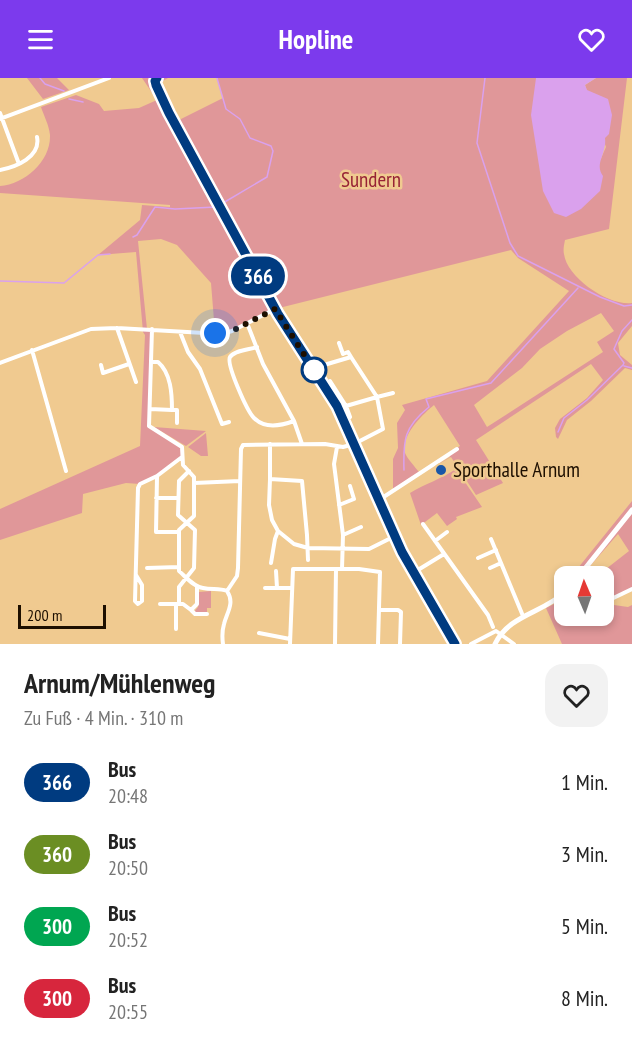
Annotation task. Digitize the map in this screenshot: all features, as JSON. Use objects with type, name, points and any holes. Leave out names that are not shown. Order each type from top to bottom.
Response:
[{"type":"main road","points":[[587,566],[632,510]]},
{"type":"main road","points":[[495,644],[508,625],[554,601]]},
{"type":"street","points":[[1,119],[109,78]]},
{"type":"street","points":[[149,80],[156,79],[169,113],[275,309],[337,406],[395,537],[413,573],[455,644]]},
{"type":"street","points":[[0,113],[19,164]]},
{"type":"street","points":[[0,170],[27,160],[38,144],[37,137]]},
{"type":"street","points":[[0,363],[91,329],[152,329],[222,333],[232,331],[275,309]]},
{"type":"street","points":[[247,323],[275,390],[294,421],[302,444]]},
{"type":"street","points":[[117,328],[136,382]]},
{"type":"street","points":[[152,329],[149,426],[182,447],[183,465],[194,477],[194,516],[179,532],[179,571],[196,586],[227,591],[231,605],[224,624],[223,644]]},
{"type":"street","points":[[180,332],[188,352],[200,369],[222,424],[229,422]]},
{"type":"street","points":[[339,344],[344,356]]},
{"type":"street","points":[[256,347],[237,352],[229,360],[249,411],[254,418],[268,426],[278,426],[294,421]]},
{"type":"street","points":[[32,350],[66,471]]},
{"type":"street","points":[[227,591],[237,576],[238,568],[241,449],[243,445],[325,444],[343,447],[383,429],[377,397],[348,352],[324,365]]},
{"type":"street","points":[[151,362],[158,362],[164,370],[172,391],[172,410]]},
{"type":"street","points":[[101,365],[104,373],[129,364]]},
{"type":"street","points":[[330,381],[346,406],[350,417]]},
{"type":"street","points":[[346,406],[393,393]]},
{"type":"street","points":[[150,409],[177,410],[177,423]]},
{"type":"street","points":[[270,444],[269,506],[272,520],[278,531],[294,544],[308,548],[369,549],[395,537]]},
{"type":"street","points":[[338,447],[334,464],[343,536],[342,569]]},
{"type":"street","points":[[379,500],[457,449]]},
{"type":"street","points":[[136,575],[142,585],[142,601],[138,604],[135,601],[138,488],[140,484],[157,476],[183,457]]},
{"type":"street","points":[[176,629],[179,587],[194,568],[195,530],[178,515],[179,481],[189,471]]},
{"type":"street","points":[[157,476],[156,532],[179,532]]},
{"type":"street","points":[[270,479],[302,481],[308,560]]},
{"type":"street","points":[[194,483],[240,481]]},
{"type":"street","points":[[339,505],[354,499],[350,486]]},
{"type":"street","points":[[156,498],[178,498]]},
{"type":"street","points":[[423,524],[488,615],[493,627]]},
{"type":"street","points":[[343,536],[362,527]]},
{"type":"street","points":[[272,563],[278,531]]},
{"type":"street","points":[[435,541],[447,532]]},
{"type":"street","points":[[491,540],[524,616]]},
{"type":"street","points":[[478,558],[496,550]]},
{"type":"street","points":[[413,573],[444,554]]},
{"type":"street","points":[[490,568],[501,563]]},
{"type":"street","points":[[147,568],[179,567]]},
{"type":"street","points":[[335,644],[336,569]]},
{"type":"street","points":[[259,633],[290,641],[293,570],[359,569],[380,572],[378,644]]},
{"type":"street","points":[[276,571],[277,588]]},
{"type":"street","points":[[191,610],[197,604],[196,586]]},
{"type":"street","points":[[265,588],[292,588]]},
{"type":"street","points":[[614,598],[632,589]]},
{"type":"street","points":[[160,604],[183,604],[195,614],[207,614]]},
{"type":"street","points":[[379,610],[401,612],[400,644]]},
{"type":"street","points":[[471,644],[496,631],[514,644]]},
{"type":"green space","points":[[27,78],[57,78],[69,90],[43,99]]},
{"type":"green space","name":"Sundern","points":[[142,78],[168,78],[161,82],[179,120],[223,98],[217,78],[549,78],[599,171],[599,163],[606,147],[585,85],[596,78],[627,78],[609,229],[565,240],[564,251],[567,263],[573,272],[590,289],[612,300],[632,303],[632,326],[618,343],[620,355],[632,365],[632,370],[625,368],[591,401],[567,420],[558,439],[555,428],[560,419],[587,398],[603,380],[591,364],[476,440],[503,483],[476,495],[451,457],[430,469],[450,457],[448,453],[460,446],[434,405],[413,426],[404,446],[409,460],[419,472],[393,489],[393,459],[398,448],[397,423],[405,410],[402,405],[487,381],[569,291],[518,258],[511,250],[275,309],[232,331],[215,333],[211,283],[177,245],[161,239],[138,241],[147,329],[152,329],[149,426],[182,447],[183,457],[157,476],[140,484],[126,483],[83,494],[82,513],[0,540],[0,509],[140,446],[145,335],[136,252],[98,255],[140,220],[142,205],[170,207],[170,205],[0,193],[0,186],[27,176],[35,170],[46,154],[50,135],[41,107],[76,95],[99,104],[104,111],[139,108],[157,100]],"holes":[[[601,313],[614,331],[597,342],[603,352],[487,427],[474,405],[522,368],[540,349]]]},
{"type":"green space","points":[[154,427],[206,431],[186,446]]},
{"type":"green space","points":[[206,433],[208,456],[201,456],[188,447]]},
{"type":"green space","points":[[456,469],[482,507],[456,517],[457,519],[447,526],[437,513],[421,525],[410,493]]},
{"type":"green space","points":[[632,501],[632,588],[614,596],[614,566],[610,566],[629,551],[618,534],[590,566],[580,566]]},
{"type":"green space","points":[[211,591],[211,608],[207,608],[207,613],[194,612],[198,607],[199,592]]},
{"type":"green space","points":[[554,604],[554,626],[546,608]]},
{"type":"green space","points":[[614,605],[628,607],[632,605],[632,644],[562,644],[554,626],[614,626]]},
{"type":"shaded area","points":[[536,78],[596,78],[585,85],[587,90],[608,99],[612,115],[600,162],[603,176],[600,191],[581,209],[566,217],[554,213],[543,191],[531,115]]},
{"type":"waterway","points":[[40,78],[45,84],[64,91]]},
{"type":"waterway","points":[[217,78],[226,109],[240,119],[250,138],[271,146],[273,151],[267,177],[223,203]]},
{"type":"waterway","points":[[485,78],[477,143],[510,243],[518,256],[600,297],[624,306],[632,305]]},
{"type":"waterway","points":[[69,99],[83,102]]},
{"type":"waterway","points":[[133,237],[137,235],[155,207],[175,209],[216,207],[260,288]]},
{"type":"waterway","points":[[0,281],[64,283],[98,255],[110,254]]},
{"type":"waterway","points":[[404,470],[407,435],[414,421],[429,407],[426,399],[491,383],[578,288]]},
{"type":"waterway","points":[[558,432],[564,418],[587,400],[623,365],[624,363],[614,349],[622,331],[632,320]]},
{"type":"waterway","points":[[624,366],[632,368]]},
{"type":"bus line","name":"366","points":[[157,78],[156,85],[169,113],[278,314],[337,406],[402,552],[455,644]]},
{"type":"place","name":"Sporthalle Arnum","points":[[441,470]]},
{"type":"route","points":[[215,333],[232,331],[275,309],[314,370]]}]
